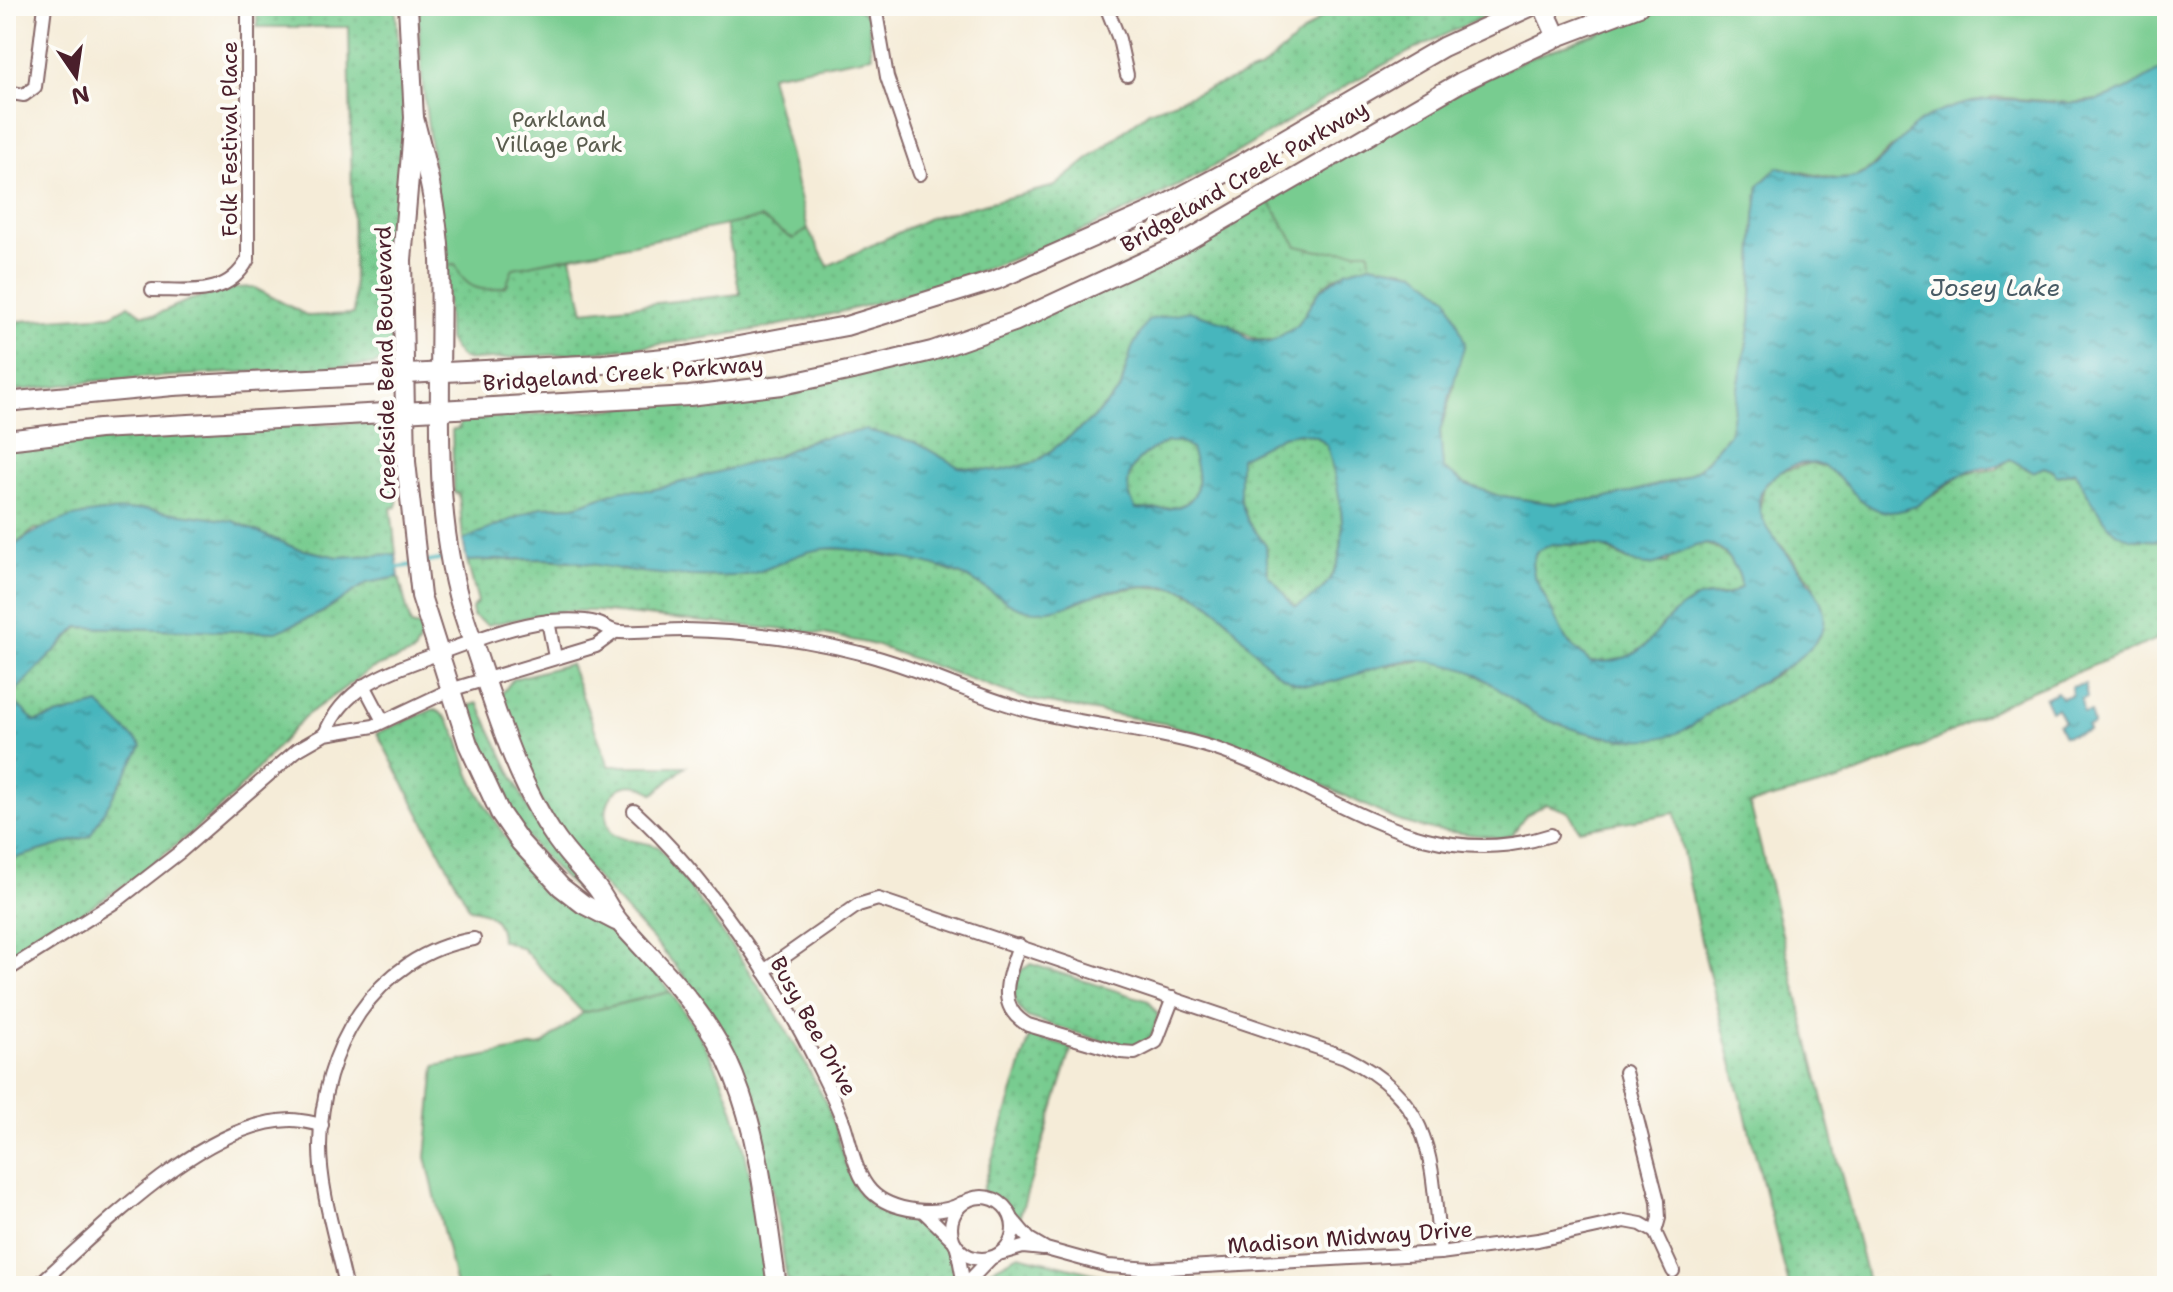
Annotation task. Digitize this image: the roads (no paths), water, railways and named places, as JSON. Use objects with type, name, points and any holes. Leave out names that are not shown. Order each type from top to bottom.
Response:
[{"type":"main road","name":"Creekside Bend Boulevard","points":[[408,6],[414,118],[402,260],[405,412],[421,596],[483,782],[520,842],[561,887],[583,904],[618,922]]},
{"type":"main road","name":"Bridgeland Creek Parkway","points":[[6,402],[109,391],[603,364],[775,341],[846,326],[996,280],[1159,208],[1238,166],[1443,47],[1532,6]]},
{"type":"main road","points":[[1543,6],[1557,37]]},
{"type":"main road","name":"Bridgeland Creek Parkway","points":[[6,440],[99,429],[704,395],[782,385],[932,351],[1014,322],[1178,246],[1461,82],[1557,37],[1639,6]]},
{"type":"main road","name":"Creekside Bend Boulevard","points":[[414,118],[429,172],[440,257],[445,505],[462,604],[532,800],[554,836],[598,889],[618,922],[675,980],[699,1011],[735,1076],[757,1156],[777,1286]]},
{"type":"street","points":[[6,20],[8,6]]},
{"type":"street","points":[[6,92],[17,97],[35,87],[45,6]]},
{"type":"street","name":"Folk Festival Place","points":[[152,290],[220,287],[242,271],[248,259],[248,6]]},
{"type":"street","points":[[897,6],[875,6],[887,77],[920,174]]},
{"type":"street","points":[[1106,6],[1119,39],[1127,75]]},
{"type":"street","points":[[548,621],[555,657]]},
{"type":"street","points":[[325,734],[333,712],[364,685],[474,641],[548,621],[597,623],[615,632],[687,630],[726,633],[860,653],[1029,711],[1213,748],[1284,777],[1367,820],[1422,839],[1501,848],[1551,835]]},
{"type":"street","points":[[6,971],[118,900],[180,852],[297,750],[325,734],[348,733],[383,721],[450,690],[596,646],[615,632]]},
{"type":"street","points":[[364,685],[383,721]]},
{"type":"street","name":"Busy Bee Drive","points":[[634,811],[666,841],[764,971],[818,1065],[864,1183],[883,1200],[923,1211],[946,1211],[962,1203]]},
{"type":"street","points":[[764,971],[858,905],[878,899],[1345,1057],[1388,1081],[1416,1116],[1424,1135],[1440,1253]]},
{"type":"street","points":[[346,1286],[320,1149],[332,1064],[354,1016],[383,983],[422,954],[447,943],[474,939]]},
{"type":"street","points":[[1019,945],[1006,985],[1006,997],[1016,1018],[1028,1025],[1135,1053],[1156,1042],[1173,998]]},
{"type":"street","points":[[1625,1072],[1658,1201],[1659,1218],[1655,1232],[1673,1271]]},
{"type":"street","points":[[37,1286],[158,1180],[204,1149],[259,1126],[291,1120],[322,1125]]},
{"type":"street","points":[[991,1198],[1000,1203],[1012,1219],[1011,1239],[964,1286],[951,1220],[962,1203],[971,1199],[991,1198]]},
{"type":"street","name":"Busy Bee Drive","points":[[923,1211],[954,1243]]},
{"type":"street","name":"Madison Midway Drive","points":[[1012,1219],[1029,1239],[1046,1249]]},
{"type":"street","name":"Madison Midway Drive","points":[[996,1256],[1023,1247],[1046,1249],[1108,1266],[1139,1269],[1340,1262],[1538,1240],[1625,1221],[1641,1224],[1655,1232]]},
{"type":"street","points":[[954,1243],[972,1258],[996,1256]]},
{"type":"water","name":"Josey Lake","points":[[2167,65],[2167,541],[2135,539],[2117,533],[2100,514],[2075,472],[2056,476],[2044,467],[2033,472],[2010,459],[1999,465],[1965,473],[1920,503],[1889,512],[1874,508],[1862,500],[1828,469],[1800,463],[1782,471],[1763,488],[1759,506],[1766,525],[1811,585],[1822,605],[1824,625],[1819,638],[1795,661],[1672,735],[1636,740],[1563,726],[1528,710],[1474,673],[1428,661],[1395,663],[1326,683],[1296,683],[1267,664],[1212,606],[1178,588],[1146,586],[1112,590],[1058,608],[1036,611],[1018,607],[968,578],[941,568],[846,549],[814,550],[763,570],[736,576],[636,572],[557,559],[467,561],[463,540],[541,507],[575,506],[622,490],[652,490],[776,456],[813,439],[866,430],[915,442],[959,467],[999,471],[1036,462],[1090,421],[1120,390],[1132,348],[1148,320],[1189,311],[1230,324],[1248,339],[1270,342],[1297,326],[1320,290],[1346,271],[1370,264],[1416,272],[1448,297],[1465,343],[1440,431],[1443,468],[1466,484],[1496,495],[1555,504],[1612,497],[1680,479],[1700,468],[1729,434],[1751,322],[1759,185],[1778,167],[1824,178],[1851,178],[1878,163],[1921,121],[1951,108],[1999,99],[2056,103],[2097,100],[2122,92]],"holes":[[[1300,433],[1317,437],[1327,445],[1341,512],[1339,557],[1332,577],[1317,594],[1296,607],[1268,576],[1266,545],[1248,522],[1240,500],[1240,458],[1282,436]],[[1168,442],[1180,442],[1191,449],[1198,482],[1195,493],[1180,506],[1136,509],[1130,497],[1129,476],[1147,453]],[[1552,544],[1596,546],[1647,565],[1690,548],[1710,545],[1720,549],[1730,559],[1741,587],[1728,595],[1694,600],[1667,620],[1640,650],[1628,657],[1590,662],[1566,640],[1534,575],[1532,564],[1536,552]]]},
{"type":"water","points":[[146,509],[233,521],[295,548],[338,557],[396,554],[399,577],[367,583],[321,613],[276,632],[78,627],[10,697],[35,722],[99,704],[142,746],[90,836],[6,861],[6,552],[55,522],[88,514]]},
{"type":"water","points":[[2085,684],[2087,698],[2081,699],[2083,713],[2091,712],[2093,725],[2087,727],[2088,731],[2064,736],[2058,724],[2064,721],[2057,708],[2051,711],[2045,698],[2057,692],[2061,698],[2072,695],[2071,687]]},
{"type":"waterway","points":[[422,563],[445,559]]},
{"type":"waterway","points":[[395,568],[413,565]]},
{"type":"park label","name":"Parkland Village Park","points":[[559,132]]}]
